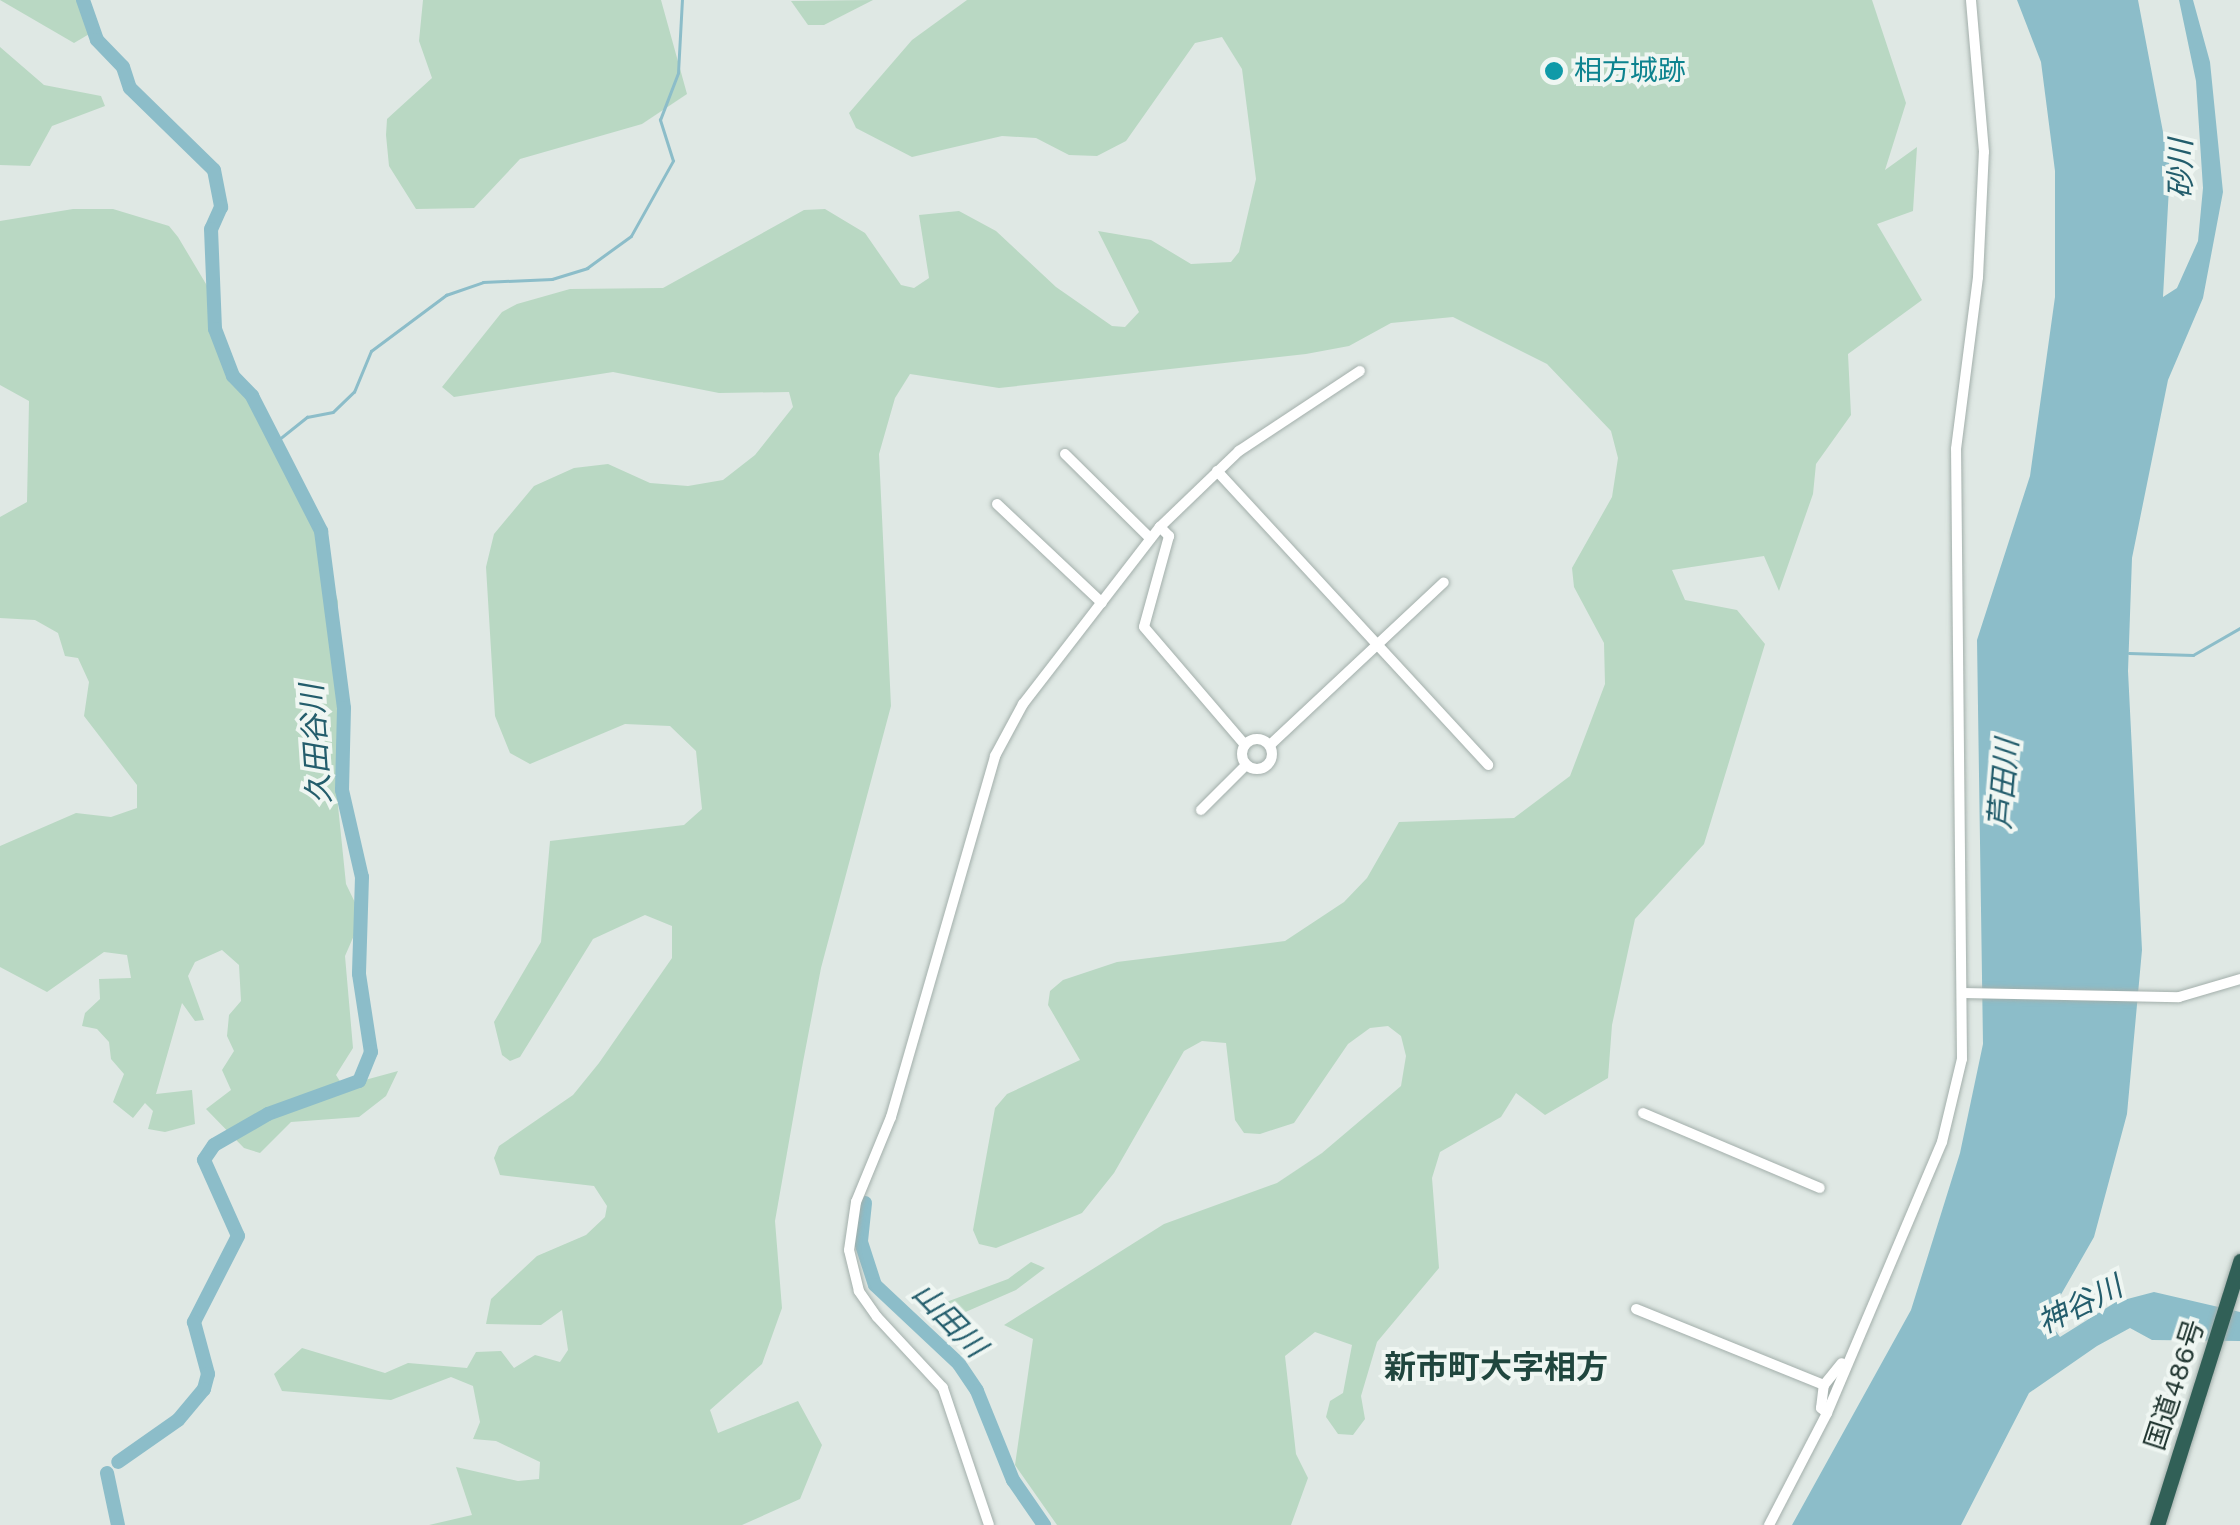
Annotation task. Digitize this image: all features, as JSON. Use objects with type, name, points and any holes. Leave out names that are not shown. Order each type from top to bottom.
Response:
[{"type":"highway","name":"国道486号","points":[[2156,1525],[2240,1261]]},
{"type":"street","points":[[1769,1525],[1827,1413],[1942,1142],[1962,1059],[1956,449],[1978,277],[1984,152],[1971,0]]},
{"type":"street","points":[[989,1525],[943,1388],[860,1291],[849,1228],[891,1117],[995,756],[1023,704],[1160,527],[1217,471],[1360,371]]},
{"type":"street","points":[[1066,454],[1150,538]]},
{"type":"street","points":[[1217,471],[1488,764]]},
{"type":"street","points":[[997,504],[1102,603]]},
{"type":"street","points":[[1160,527],[1169,536],[1144,627],[1244,745],[1246,765]]},
{"type":"street","points":[[1246,765],[1265,768],[1270,745],[1444,582]]},
{"type":"street","points":[[1244,745],[1257,739],[1270,745]]},
{"type":"street","points":[[1202,810],[1246,765]]},
{"type":"street","points":[[1964,994],[2168,996],[2240,979]]},
{"type":"street","points":[[1643,1113],[1820,1188]]},
{"type":"street","points":[[1636,1308],[1824,1385]]},
{"type":"street","points":[[1827,1413],[1821,1408],[1824,1385],[1850,1358]]},
{"type":"green space","points":[[0,0],[86,0],[91,33],[74,43]]},
{"type":"green space","points":[[423,0],[661,0],[687,94],[642,124],[520,159],[474,208],[416,209],[389,166],[386,135],[387,119],[432,78],[419,41]]},
{"type":"green space","points":[[873,0],[824,25],[808,25],[791,1]]},
{"type":"green space","points":[[967,0],[1872,0],[1906,103],[1885,170],[1917,147],[1913,211],[1877,224],[1922,300],[1848,354],[1851,415],[1816,464],[1813,494],[1779,591],[1764,556],[1672,570],[1685,600],[1737,610],[1765,644],[1704,844],[1635,919],[1612,1025],[1608,1078],[1545,1115],[1516,1093],[1501,1117],[1440,1152],[1432,1178],[1439,1268],[1377,1342],[1361,1396],[1365,1419],[1353,1435],[1338,1434],[1326,1417],[1330,1401],[1343,1393],[1352,1345],[1315,1332],[1285,1356],[1296,1454],[1308,1478],[1291,1525],[1057,1525],[1015,1465],[1033,1339],[1004,1325],[1164,1224],[1277,1183],[1322,1153],[1401,1086],[1406,1056],[1401,1036],[1388,1026],[1370,1028],[1348,1044],[1294,1123],[1260,1134],[1244,1133],[1235,1120],[1226,1043],[1202,1041],[1184,1051],[1114,1173],[1082,1213],[996,1248],[979,1244],[973,1230],[995,1108],[1007,1094],[1080,1060],[1048,1005],[1050,991],[1063,980],[1117,962],[1285,941],[1344,902],[1367,878],[1399,822],[1514,818],[1570,776],[1605,684],[1604,643],[1574,587],[1572,568],[1612,497],[1618,458],[1611,431],[1547,364],[1453,317],[1391,323],[1349,346],[1306,354],[999,388],[910,374],[895,398],[879,454],[891,706],[821,968],[803,1062],[775,1221],[782,1308],[762,1364],[710,1410],[718,1433],[798,1401],[822,1445],[800,1499],[742,1525],[429,1525],[472,1515],[456,1467],[518,1481],[539,1479],[540,1462],[496,1441],[473,1439],[480,1422],[473,1386],[451,1377],[391,1400],[282,1391],[274,1374],[302,1348],[385,1373],[408,1363],[467,1368],[476,1352],[501,1351],[514,1368],[535,1355],[560,1362],[568,1350],[562,1310],[541,1325],[486,1324],[491,1299],[537,1256],[586,1235],[605,1217],[607,1206],[594,1186],[500,1175],[494,1158],[499,1146],[573,1095],[599,1063],[672,958],[672,926],[645,915],[593,939],[520,1057],[510,1061],[502,1055],[494,1022],[541,942],[550,841],[684,825],[702,809],[696,751],[670,726],[625,724],[530,764],[510,753],[495,716],[486,567],[494,534],[534,486],[574,468],[608,464],[650,483],[688,486],[723,480],[755,455],[793,407],[789,392],[719,393],[613,372],[454,397],[442,387],[502,312],[517,304],[570,289],[663,288],[804,210],[825,209],[865,233],[901,285],[914,288],[929,278],[919,215],[959,211],[996,231],[1056,287],[1112,326],[1125,327],[1139,312],[1098,231],[1151,240],[1191,264],[1231,262],[1239,252],[1256,179],[1242,69],[1222,37],[1195,43],[1126,141],[1097,156],[1069,155],[1036,138],[1002,136],[912,157],[856,128],[849,113],[912,40]]},
{"type":"green space","points":[[0,47],[44,85],[101,96],[105,106],[52,126],[30,166],[0,165]]},
{"type":"green space","points":[[73,209],[113,209],[169,226],[178,237],[209,289],[213,324],[232,379],[276,434],[303,490],[338,601],[337,796],[346,884],[362,917],[345,956],[353,1048],[336,1075],[343,1086],[398,1071],[386,1096],[359,1117],[291,1122],[260,1153],[244,1148],[206,1109],[231,1090],[222,1070],[234,1051],[227,1036],[229,1015],[241,1001],[239,965],[222,950],[195,962],[188,976],[204,1020],[195,1021],[182,1003],[156,1094],[192,1090],[195,1124],[165,1132],[148,1129],[153,1111],[145,1103],[133,1118],[113,1102],[124,1074],[111,1059],[109,1042],[97,1029],[82,1026],[85,1013],[100,999],[99,979],[131,978],[127,955],[104,952],[47,992],[0,967],[0,846],[76,813],[111,817],[137,808],[137,785],[84,716],[89,682],[78,658],[65,656],[58,633],[35,620],[0,618],[0,517],[27,502],[29,401],[0,385],[0,221]]},
{"type":"green space","points":[[1031,1262],[1045,1268],[1016,1290],[938,1324],[933,1313],[949,1301],[1008,1279]]},
{"type":"water","name":"芦田川","points":[[2017,0],[2138,0],[2170,169],[2163,297],[2177,288],[2198,241],[2203,188],[2196,81],[2179,0],[2193,0],[2210,62],[2223,192],[2203,298],[2168,380],[2132,558],[2128,671],[2142,950],[2127,1114],[2094,1237],[2047,1319],[2060,1337],[2116,1302],[2154,1292],[2240,1312],[2240,1341],[2152,1340],[2130,1328],[2097,1346],[2029,1393],[1961,1525],[1792,1525],[1911,1310],[1960,1153],[1983,1044],[1977,640],[2030,476],[2055,297],[2055,171],[2041,62]]},
{"type":"waterway","name":"久田谷川","points":[[83,0],[97,40],[123,67],[130,88],[214,170],[221,207],[211,229],[215,329],[233,376],[252,396],[321,531],[344,708],[342,790],[362,877],[359,974],[371,1052],[359,1081],[268,1114],[214,1145],[204,1160],[238,1236],[194,1322],[208,1374],[204,1389],[178,1420],[118,1462]]},
{"type":"waterway","points":[[272,445],[307,417],[333,412],[354,392],[371,351],[446,295],[483,282],[552,279],[587,268],[631,236],[673,161],[660,120],[678,73],[682,0]]},
{"type":"waterway","points":[[2129,653],[2193,655],[2240,628]]},
{"type":"waterway","name":"山田川","points":[[865,1203],[861,1242],[875,1285],[959,1364],[977,1391],[1013,1480],[1044,1525]]},
{"type":"waterway","name":"久田谷川","points":[[107,1473],[118,1525]]},
{"type":"place","name":"相方城跡","points":[[1554,71]]},
{"type":"district","name":"新市町大字相方","points":[[1496,1367]]},
{"type":"water label","name":"砂川","points":[[2181,169]]},
{"type":"water label","name":"神谷川","points":[[2080,1305]]}]
